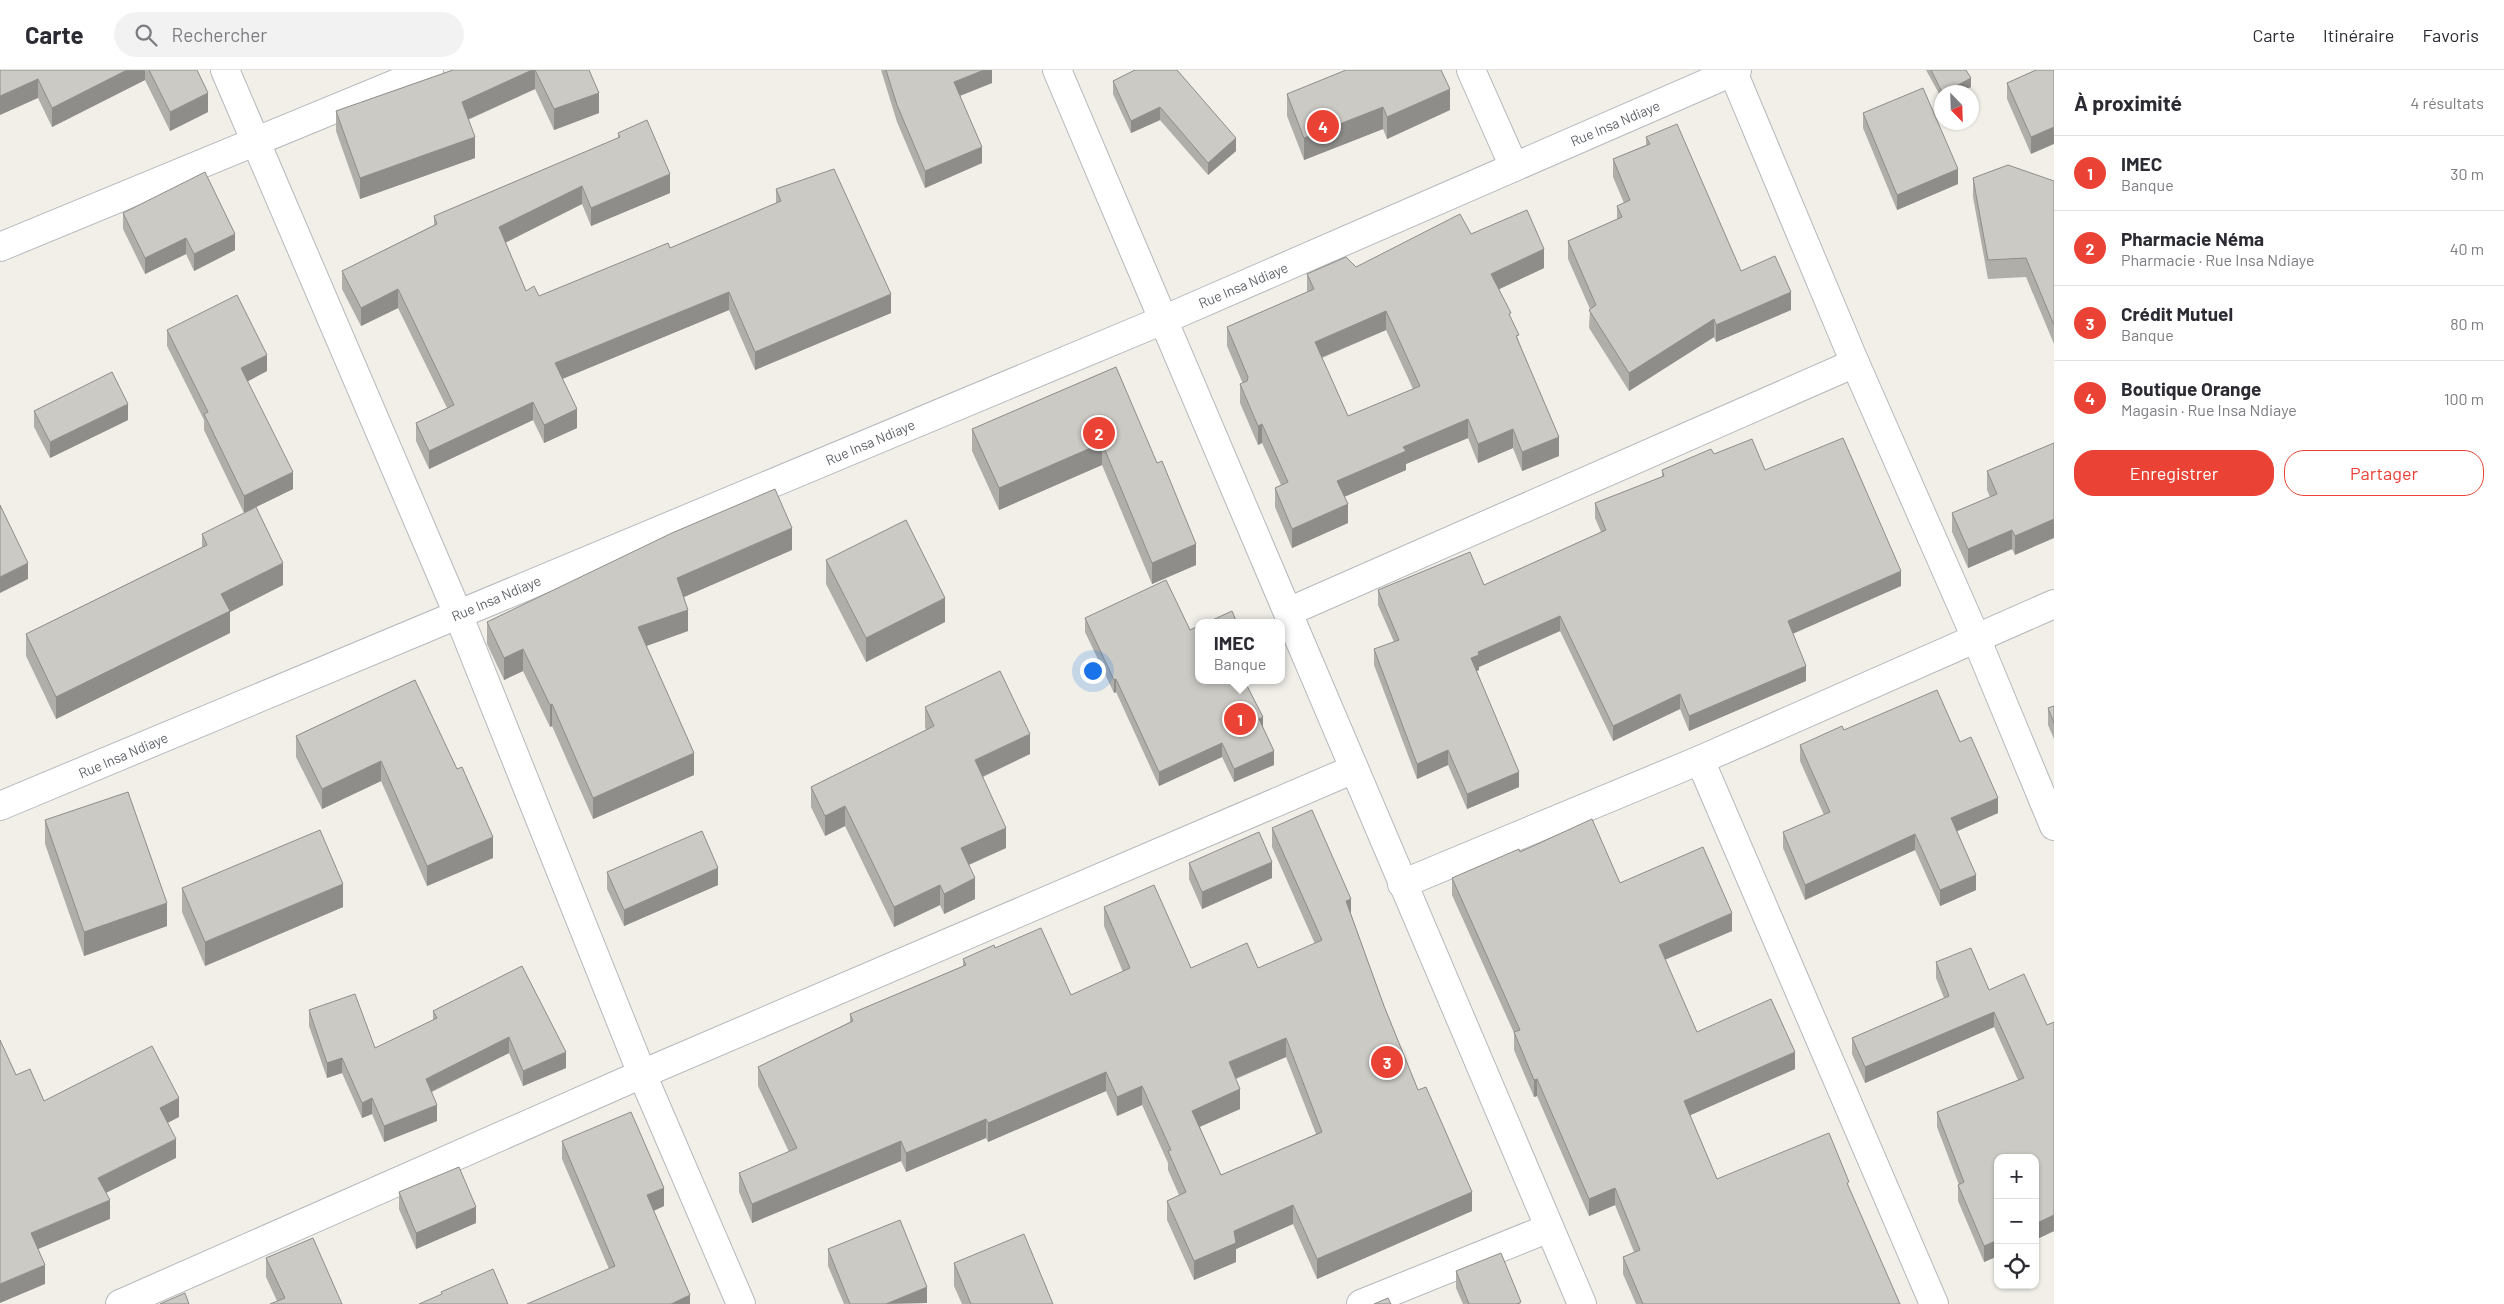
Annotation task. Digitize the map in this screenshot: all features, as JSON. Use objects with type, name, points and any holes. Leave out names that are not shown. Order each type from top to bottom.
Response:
[{"type":"street","points":[[225,70],[458,614],[642,1074],[741,1304]]},
{"type":"street","points":[[0,247],[429,70]]},
{"type":"street","points":[[1057,70],[1582,1304]]},
{"type":"street","points":[[1471,70],[1514,167]]},
{"type":"street","points":[[1735,71],[1855,363],[1976,638],[2054,826]]},
{"type":"street","name":"Rue Insa Ndiaye","points":[[0,806],[1163,320],[1735,71]]},
{"type":"street","points":[[1288,612],[1855,363]]},
{"type":"street","points":[[1402,884],[1700,760],[2054,604]]},
{"type":"street","points":[[1700,760],[1934,1304]]},
{"type":"street","points":[[120,1304],[642,1074],[1354,769]]},
{"type":"street","points":[[1361,1304],[1549,1228]]},
{"type":"building","points":[[0,70],[127,70],[52,108],[38,79],[0,96]]},
{"type":"building","points":[[149,70],[197,70],[208,93],[170,112]]},
{"type":"building","points":[[453,70],[532,70],[462,102],[475,137],[360,178],[336,111]]},
{"type":"building","points":[[535,70],[589,70],[599,93],[554,109]]},
{"type":"building","points":[[886,70],[984,70],[954,82],[982,147],[925,171],[897,105]]},
{"type":"building","points":[[1135,70],[1177,70],[1236,138],[1208,163],[1160,107],[1131,121],[1113,81]]},
{"type":"building","points":[[1346,70],[1441,70],[1450,89],[1387,117],[1383,107],[1304,138],[1287,94]]},
{"type":"building","points":[[1931,70],[1966,70],[1971,78],[1958,85],[1938,85]]},
{"type":"building","points":[[2036,70],[2054,70],[2054,127],[2031,137],[2007,83]]},
{"type":"building","points":[[1923,88],[1934,113],[1934,130],[1941,130],[1958,169],[1897,195],[1863,113]]},
{"type":"building","points":[[647,120],[670,174],[591,208],[582,186],[499,227],[526,291],[534,286],[539,296],[668,243],[670,248],[781,201],[776,189],[834,169],[891,294],[755,352],[729,292],[555,363],[577,409],[544,425],[533,402],[429,451],[416,423],[454,405],[398,289],[361,308],[342,271],[437,224],[434,216],[620,137],[618,133]]},
{"type":"building","points":[[1677,124],[1741,271],[1775,256],[1791,292],[1716,325],[1714,319],[1629,373],[1589,310],[1596,305],[1568,241],[1622,217],[1617,206],[1630,200],[1613,159],[1650,144],[1646,137]]},
{"type":"building","points":[[2008,165],[2054,181],[2054,325],[2026,258],[1988,260],[1973,178]]},
{"type":"building","points":[[205,172],[235,234],[194,254],[186,238],[145,258],[123,213]]},
{"type":"building","points":[[1527,210],[1544,249],[1491,274],[1511,313],[1509,314],[1519,335],[1516,336],[1559,437],[1522,452],[1513,429],[1478,444],[1468,419],[1403,447],[1406,451],[1337,481],[1348,504],[1292,529],[1275,488],[1288,482],[1262,424],[1258,426],[1240,384],[1247,381],[1248,377],[1227,327],[1314,289],[1307,274],[1346,257],[1356,267],[1460,214],[1471,234]],"holes":[[[1386,311],[1420,386],[1348,416],[1315,342]]]},
{"type":"building","points":[[237,295],[267,355],[241,368],[293,472],[244,496],[204,414],[208,412],[167,330]]},
{"type":"building","points":[[1116,367],[1157,463],[1162,461],[1196,544],[1152,563],[1102,443],[999,488],[972,429]]},
{"type":"building","points":[[112,372],[128,404],[50,442],[34,411]]},
{"type":"building","points":[[1843,438],[1901,571],[1788,621],[1806,666],[1689,716],[1680,694],[1613,726],[1560,616],[1478,652],[1479,655],[1471,658],[1519,772],[1467,794],[1448,750],[1417,764],[1374,649],[1399,640],[1378,590],[1470,552],[1484,585],[1606,530],[1595,503],[1664,476],[1662,470],[1711,449],[1714,454],[1752,439],[1765,470]]},
{"type":"building","points":[[2054,443],[2054,519],[2015,536],[2012,530],[1968,549],[1952,513],[1997,494],[1987,471]]},
{"type":"building","points":[[775,489],[792,528],[677,578],[688,610],[638,627],[694,753],[593,798],[552,704],[550,705],[523,649],[504,658],[487,622],[672,533]]},
{"type":"building","points":[[0,505],[28,563],[0,577]]},
{"type":"building","points":[[256,507],[283,563],[221,594],[230,611],[56,697],[26,634],[207,545],[202,534]]},
{"type":"building","points":[[906,520],[945,598],[866,638],[826,560]]},
{"type":"building","points":[[1166,580],[1190,630],[1195,628],[1195,684],[1246,684],[1263,717],[1259,719],[1274,751],[1234,769],[1222,743],[1159,772],[1116,679],[1114,680],[1085,618]]},
{"type":"building","points":[[1232,611],[1235,619],[1215,619]]},
{"type":"building","points":[[1000,671],[1030,734],[975,760],[1006,828],[961,848],[975,878],[944,894],[940,885],[894,907],[845,806],[825,816],[811,787],[934,726],[925,707]]},
{"type":"building","points":[[415,680],[457,769],[462,767],[493,837],[427,866],[381,761],[322,789],[296,736]]},
{"type":"building","points":[[1937,690],[1960,742],[1971,737],[1998,798],[1951,818],[1976,875],[1940,890],[1915,834],[1805,885],[1783,832],[1830,812],[1800,745],[1842,726],[1844,730]]},
{"type":"building","points":[[2054,706],[2054,723],[2048,708]]},
{"type":"building","points":[[128,792],[167,903],[84,932],[45,820]]},
{"type":"building","points":[[1312,810],[1351,899],[1346,901],[1384,1006],[1418,1090],[1426,1087],[1472,1192],[1317,1259],[1293,1205],[1234,1231],[1236,1243],[1194,1261],[1167,1201],[1186,1192],[1168,1151],[1171,1150],[1142,1086],[1117,1097],[1106,1072],[988,1123],[986,1119],[906,1153],[901,1141],[752,1204],[739,1173],[797,1148],[758,1067],[853,1021],[850,1014],[966,965],[963,959],[994,945],[995,948],[1041,928],[1071,995],[1130,968],[1104,907],[1154,885],[1191,968],[1247,943],[1258,968],[1322,940],[1272,828]],"holes":[[[1286,1038],[1322,1132],[1221,1175],[1192,1111],[1240,1089],[1229,1062]]]},
{"type":"building","points":[[1592,819],[1620,883],[1703,847],[1732,913],[1659,945],[1697,1032],[1771,999],[1795,1052],[1684,1101],[1717,1179],[1829,1133],[1849,1182],[1847,1183],[1900,1304],[1643,1304],[1623,1257],[1640,1250],[1615,1188],[1589,1199],[1537,1079],[1534,1080],[1514,1032],[1520,1030],[1452,878],[1519,849],[1520,852]]},
{"type":"building","points":[[320,830],[343,884],[205,942],[182,888]]},
{"type":"building","points":[[702,831],[718,868],[624,910],[607,872]]},
{"type":"building","points":[[1259,832],[1272,862],[1202,892],[1189,863]]},
{"type":"building","points":[[1971,948],[1989,990],[2024,974],[2047,1025],[2054,1022],[2054,1215],[2039,1222],[2039,1154],[1994,1154],[1994,1242],[1984,1246],[1958,1185],[1964,1182],[1937,1112],[2024,1078],[1994,1012],[1865,1067],[1852,1038],[1949,996],[1936,962]]},
{"type":"building","points":[[522,966],[566,1052],[523,1071],[509,1037],[426,1079],[437,1105],[384,1126],[372,1098],[362,1103],[342,1058],[327,1063],[309,1010],[355,994],[375,1048],[437,1018],[433,1011]]},
{"type":"building","points":[[0,1040],[16,1075],[30,1069],[44,1101],[152,1046],[179,1098],[160,1108],[176,1139],[98,1178],[110,1200],[31,1233],[45,1265],[0,1284]]},
{"type":"building","points":[[631,1112],[664,1188],[647,1195],[690,1295],[671,1304],[527,1304],[615,1266],[562,1141]]},
{"type":"building","points":[[459,1167],[476,1207],[416,1233],[399,1192]]},
{"type":"building","points":[[900,1220],[927,1287],[886,1304],[850,1304],[828,1249]]},
{"type":"building","points":[[1024,1234],[1053,1304],[971,1304],[954,1263]]},
{"type":"building","points":[[313,1238],[342,1304],[270,1304],[285,1298],[266,1258]]},
{"type":"building","points":[[1501,1253],[1521,1302],[1517,1304],[1469,1304],[1456,1271]]},
{"type":"building","points":[[493,1269],[508,1304],[419,1304],[442,1294],[441,1292]]},
{"type":"building","points":[[185,1293],[189,1304],[160,1304]]},
{"type":"building","points":[[1388,1298],[1391,1304],[1374,1304]]},
{"type":"place","name":"Boutique Orange","points":[[1323,126]]},
{"type":"place","name":"Pharmacie Néma","points":[[1099,433]]},
{"type":"place","name":"IMEC","points":[[1240,719]]},
{"type":"place","name":"Crédit Mutuel","points":[[1387,1062]]}]
